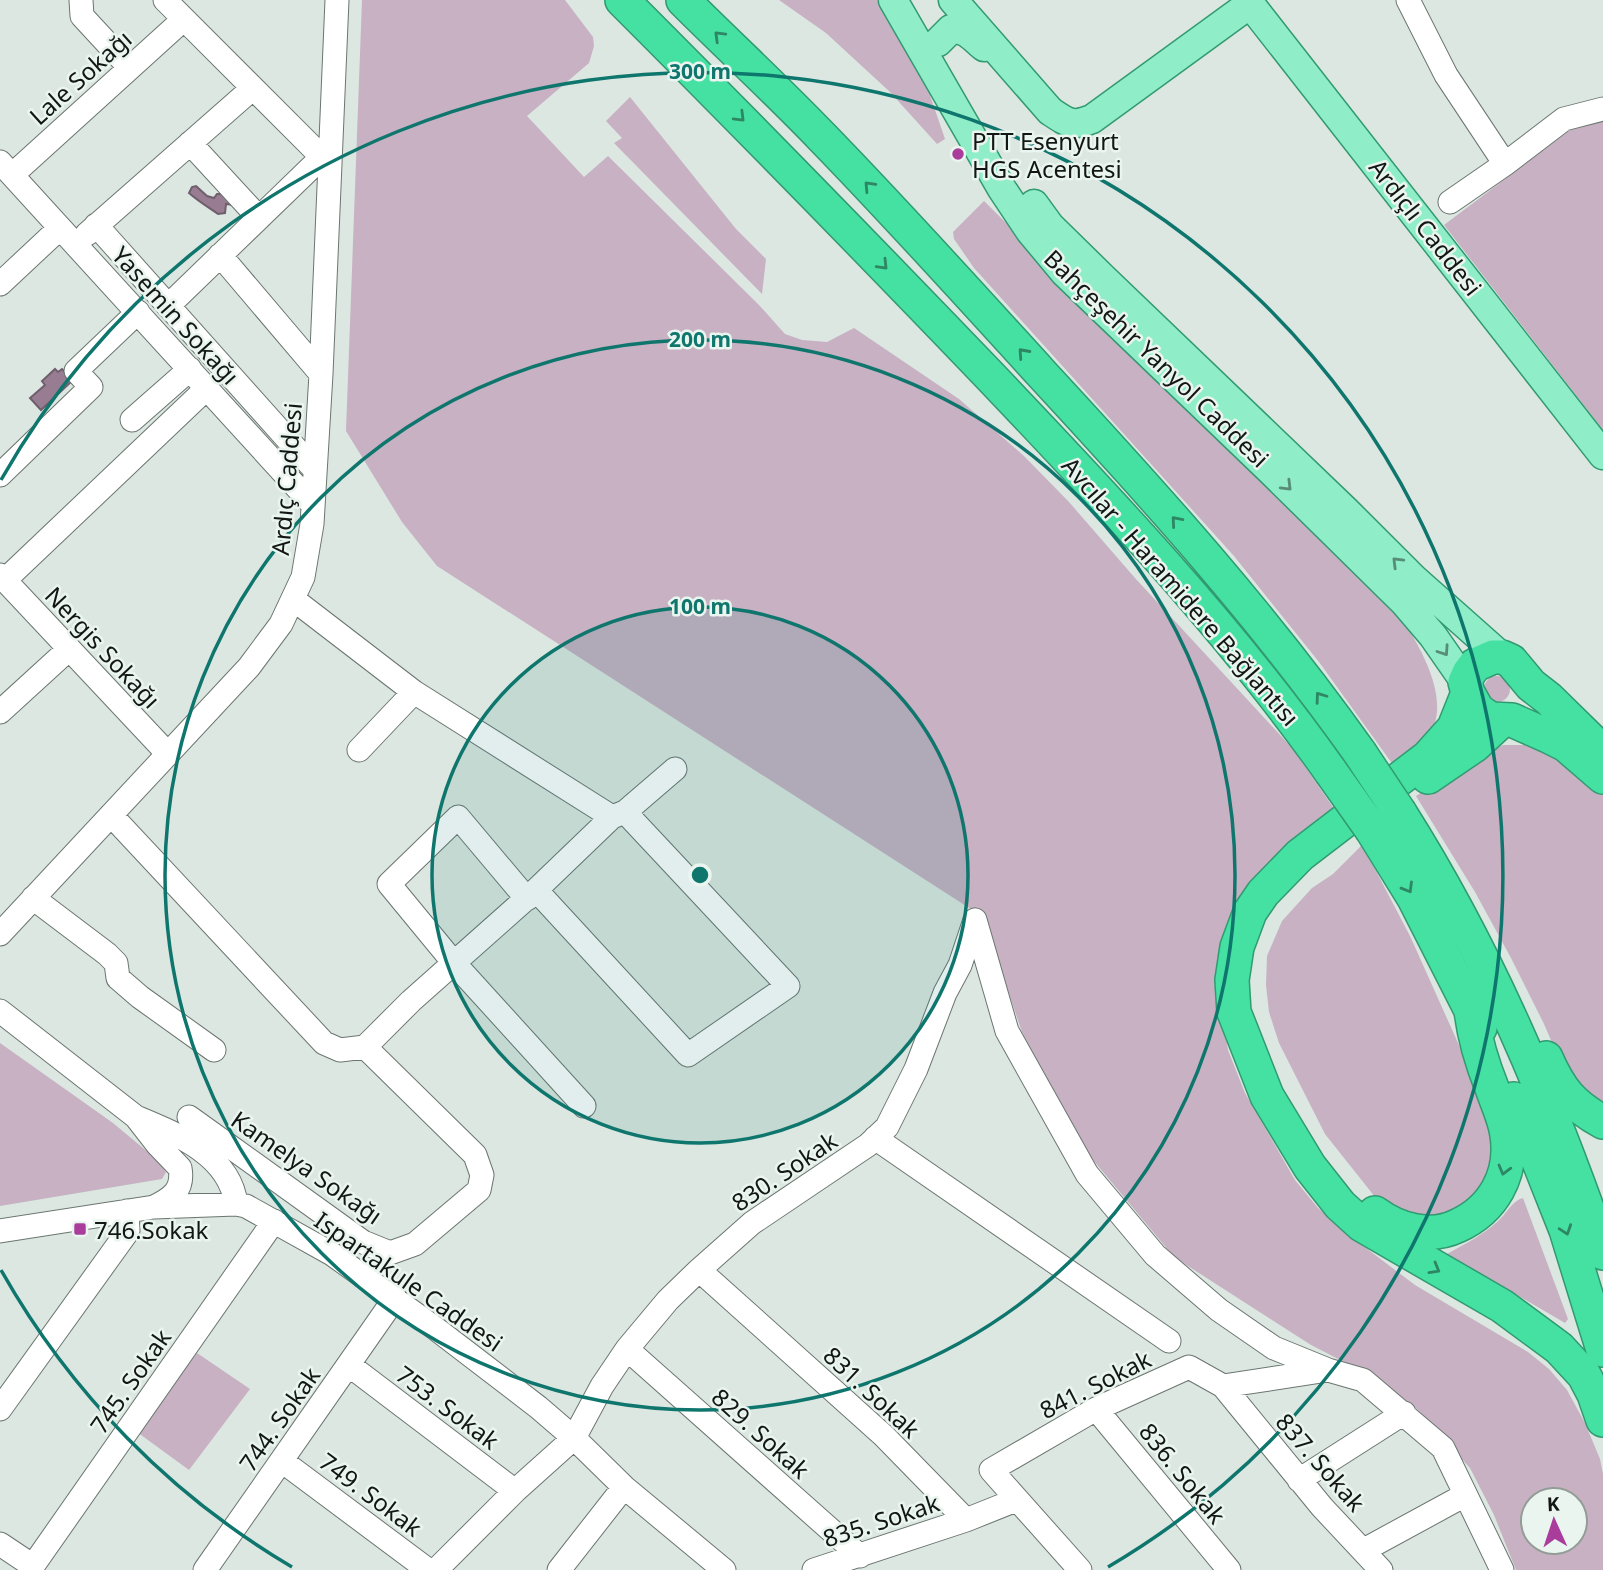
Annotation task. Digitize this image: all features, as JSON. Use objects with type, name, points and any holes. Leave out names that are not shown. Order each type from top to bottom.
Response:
[{"type":"highway","name":"Avcılar - Haramidere Bağlantısı","points":[[622,0],[785,163],[1086,477],[1240,652],[1331,772],[1373,830],[1414,898],[1504,1077],[1547,1180],[1603,1350]]},
{"type":"highway","name":"Avcılar - Haramidere Bağlantısı","points":[[683,0],[821,135],[972,295],[1231,583],[1312,686],[1360,753],[1429,859],[1484,960],[1505,1003],[1552,1117],[1603,1253]]},
{"type":"highway","points":[[1603,752],[1531,685],[1511,662],[1502,657],[1483,660],[1469,673],[1454,727],[1428,757],[1300,855],[1263,894],[1250,912],[1237,947],[1232,980],[1234,1012],[1267,1096],[1310,1167],[1340,1205],[1362,1225],[1502,1306],[1559,1348],[1584,1375],[1603,1420]]},
{"type":"highway","points":[[1471,1010],[1479,1051],[1507,1133],[1505,1173],[1497,1192],[1486,1207],[1470,1220],[1449,1230],[1428,1233],[1406,1230],[1385,1220],[1362,1203],[1325,1160],[1301,1123],[1255,1023],[1248,994],[1249,967],[1254,942],[1276,899],[1320,856],[1475,745],[1525,705],[1531,685]]},
{"type":"highway","points":[[1467,687],[1476,709],[1491,719],[1506,720],[1566,745],[1603,777]]},
{"type":"highway","points":[[1484,960],[1511,990],[1530,1021],[1555,1079],[1582,1110],[1603,1122]]},
{"type":"main road","name":"Bahçeşehir Yanyol Caddesi","points":[[893,0],[1002,189],[1030,231],[1056,262],[1404,602],[1433,636],[1467,687]]},
{"type":"main road","name":"Bahçeşehir Yanyol Caddesi","points":[[916,0],[1021,187],[1050,226],[1413,578],[1502,657]]},
{"type":"main road","points":[[953,0],[1050,111],[1069,124],[1080,124],[1092,119],[1248,2]]},
{"type":"main road","name":"Ardıçlı Caddesi","points":[[1248,2],[1603,455]]},
{"type":"main road","points":[[938,42],[951,29],[959,28],[1004,60]]},
{"type":"street","points":[[81,0],[82,16],[130,68]]},
{"type":"street","points":[[165,0],[326,161],[259,218],[168,306]]},
{"type":"street","name":"Ardıç Caddesi","points":[[0,934],[249,667],[281,624],[303,577],[313,505],[321,374],[326,161],[337,0]]},
{"type":"street","points":[[1408,0],[1447,75],[1504,164]]},
{"type":"street","name":"Lale Sokağı","points":[[6,168],[130,68],[184,19]]},
{"type":"street","points":[[0,284],[68,236],[96,225],[253,88]]},
{"type":"street","points":[[1450,202],[1564,119],[1603,109]]},
{"type":"street","points":[[190,144],[259,218]]},
{"type":"street","name":"Yasemin Sokağı","points":[[6,168],[313,505]]},
{"type":"street","name":"Yasemin Sokağı","points":[[96,225],[315,470]]},
{"type":"street","points":[[220,255],[321,374]]},
{"type":"street","points":[[0,475],[91,387],[76,371],[138,312]]},
{"type":"street","points":[[132,420],[190,369]]},
{"type":"street","points":[[2,578],[207,388]]},
{"type":"street","name":"Nergis Sokağı","points":[[2,578],[168,754]]},
{"type":"street","points":[[293,599],[414,692],[618,814],[788,986],[688,1055],[458,817],[389,884],[454,963],[584,1106]]},
{"type":"street","points":[[0,712],[69,649]]},
{"type":"street","points":[[359,750],[414,692]]},
{"type":"street","points":[[111,815],[324,1043],[340,1050],[365,1046],[618,814],[675,769]]},
{"type":"street","points":[[33,898],[107,954],[116,963],[118,978],[140,997],[214,1050]]},
{"type":"street","name":"830. Sokak","points":[[436,1570],[515,1491],[574,1438],[602,1386],[627,1349],[668,1300],[752,1223],[875,1139],[887,1127],[916,1069],[945,993],[960,965],[975,920],[1007,1031],[1087,1174],[1155,1255],[1219,1310],[1274,1348],[1328,1370]]},
{"type":"street","points":[[0,1011],[136,1117],[180,1168],[181,1174]]},
{"type":"street","name":"Kamelya Sokağı","points":[[189,1117],[363,1242],[390,1253],[415,1244],[479,1190],[482,1175],[475,1155],[365,1046]]},
{"type":"street","points":[[136,1117],[165,1129],[215,1159],[228,1174],[236,1204]]},
{"type":"street","points":[[875,1139],[1168,1341]]},
{"type":"street","points":[[154,1207],[173,1198],[180,1187],[183,1160],[188,1153],[200,1150]]},
{"type":"street","name":"Ispartakule Caddesi","points":[[0,1231],[154,1207],[236,1204],[246,1206],[331,1254],[395,1298],[574,1438],[624,1487],[724,1570]]},
{"type":"street","points":[[0,1409],[128,1231],[127,1211]]},
{"type":"street","name":"745. Sokak","points":[[31,1568],[274,1222]]},
{"type":"street","name":"831. Sokak","points":[[699,1270],[884,1436],[966,1520]]},
{"type":"street","name":"744. Sokak","points":[[205,1570],[395,1298]]},
{"type":"street","name":"829. Sokak","points":[[627,1349],[860,1556]]},
{"type":"street","name":"753. Sokak","points":[[349,1366],[515,1491]]},
{"type":"street","name":"841. Sokak","points":[[1016,1500],[991,1470],[1096,1409],[1189,1367],[1223,1386]]},
{"type":"street","points":[[1223,1386],[1328,1370],[1363,1380],[1443,1448],[1502,1570]]},
{"type":"street","name":"837. Sokak","points":[[1223,1386],[1299,1480],[1381,1570]]},
{"type":"street","name":"836. Sokak","points":[[1096,1409],[1229,1570]]},
{"type":"street","points":[[1299,1480],[1404,1413]]},
{"type":"street","name":"749. Sokak","points":[[282,1461],[415,1566]]},
{"type":"street","points":[[568,1567],[624,1487]]},
{"type":"street","points":[[1364,1550],[1465,1495]]},
{"type":"street","points":[[966,1520],[1016,1500],[1080,1570]]},
{"type":"street","name":"835. Sokak","points":[[814,1570],[966,1520]]},
{"type":"street","points":[[0,1544],[31,1568]]},
{"type":"shaded area","points":[[362,0],[565,0],[593,37],[594,46],[589,63],[527,116],[584,177],[608,156],[785,334],[802,340],[827,342],[854,328],[959,399],[1024,456],[1069,502],[1135,578],[1293,749],[1339,816],[1281,859],[1222,1012],[1228,1050],[1245,1093],[1295,1180],[1318,1208],[1346,1233],[1415,1285],[1528,1352],[1549,1369],[1567,1390],[1585,1423],[1600,1459],[1603,1474],[1603,1570],[1516,1570],[1494,1515],[1470,1468],[1418,1410],[1381,1381],[1311,1345],[1174,1257],[1083,1148],[1022,1032],[994,950],[977,913],[437,566],[402,522],[346,431]]},
{"type":"shaded area","points":[[779,0],[877,0],[922,72],[945,139],[937,144],[890,92],[826,33]]},
{"type":"shaded area","points":[[630,97],[736,229],[766,259],[762,294],[614,143],[622,138],[606,121]]},
{"type":"shaded area","points":[[1603,120],[1603,430],[1444,225],[1573,128]]},
{"type":"shaded area","points":[[196,186],[207,196],[214,198],[217,194],[224,194],[233,205],[226,204],[225,213],[218,214],[189,193],[192,187]]},
{"type":"shaded area","points":[[984,201],[1394,607],[1421,651],[1434,685],[1437,702],[1436,719],[1430,734],[1399,773],[1319,662],[1234,556],[974,268],[954,239],[953,232]]},
{"type":"shaded area","points":[[55,369],[58,372],[62,369],[73,380],[41,410],[30,398],[45,385],[42,381]]},
{"type":"shaded area","points":[[1497,676],[1506,680],[1510,689],[1506,698],[1497,702],[1488,698],[1484,689],[1488,680]]},
{"type":"shaded area","points":[[1503,745],[1530,745],[1550,752],[1603,790],[1603,1110],[1566,1075],[1511,958],[1475,892],[1416,796],[1461,767]]},
{"type":"shaded area","points":[[1361,846],[1410,936],[1489,1112],[1494,1176],[1460,1212],[1420,1220],[1379,1202],[1325,1134],[1279,1043],[1269,1012],[1267,956],[1282,921],[1312,888],[1333,874]]},
{"type":"shaded area","points":[[0,1043],[113,1123],[155,1158],[166,1172],[162,1179],[0,1206]]},
{"type":"shaded area","points":[[1523,1198],[1568,1319],[1565,1323],[1447,1254],[1491,1228],[1514,1203]]},
{"type":"shaded area","points":[[197,1353],[250,1389],[189,1470],[137,1432]]},
{"type":"place","name":"PTT Esenyurt HGS Acentesi","points":[[958,154]]},
{"type":"place","name":"746.Sokak","points":[[80,1229]]}]
